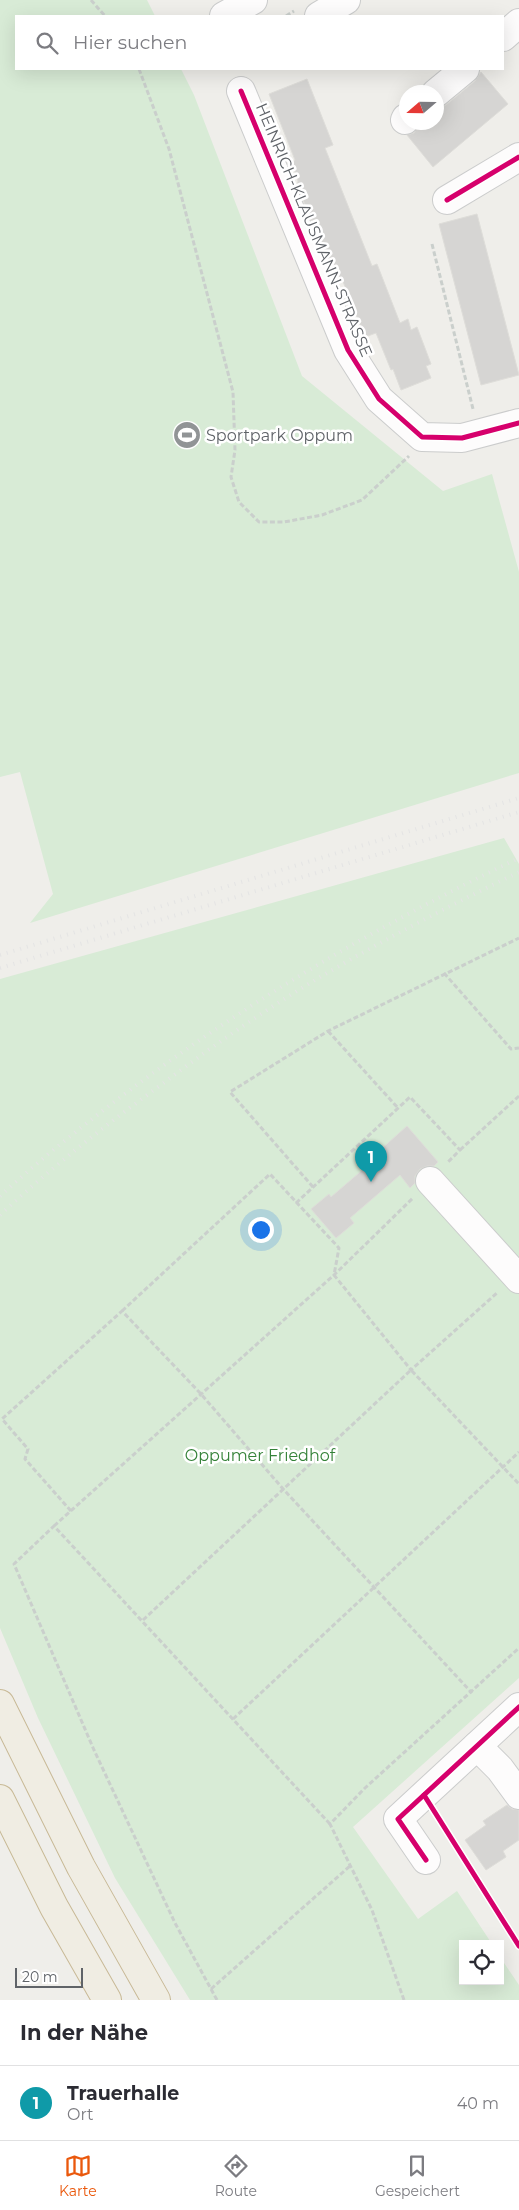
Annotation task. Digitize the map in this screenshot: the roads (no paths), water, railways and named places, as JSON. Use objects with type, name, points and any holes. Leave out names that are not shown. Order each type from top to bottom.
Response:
[{"type":"highway","points":[[0,1704],[81,1867],[156,2000]]},
{"type":"highway","points":[[0,1799],[54,1907],[107,2000]]},
{"type":"street","points":[[210,0],[218,15]]},
{"type":"street","points":[[226,15],[253,0]]},
{"type":"street","points":[[321,15],[346,0]]},
{"type":"street","points":[[504,36],[519,23]]},
{"type":"street","points":[[444,86],[464,70]]},
{"type":"street","name":"HEINRICH-KLAUSMANN-STRASSE","points":[[241,91],[348,350],[379,398],[422,437],[462,438],[519,424]]},
{"type":"street","points":[[447,200],[519,157]]},
{"type":"street","points":[[430,1181],[518,1277]]},
{"type":"street","points":[[426,1860],[398,1819],[518,1709]]},
{"type":"street","points":[[477,1746],[500,1770],[519,1796]]},
{"type":"railway","points":[[0,955],[519,798]]},
{"type":"railway","points":[[0,968],[519,812]]},
{"type":"railway","points":[[0,1196],[51,1152],[138,1084],[229,1020],[371,934],[519,858]]},
{"type":"railway","points":[[0,1215],[101,1129],[254,1019],[369,949],[519,872]]},
{"type":"place","name":"Sportpark Oppum","points":[[187,435]]},
{"type":"place","name":"Trauerhalle","points":[[371,1182]]},
{"type":"park label","name":"Oppumer Friedhof","points":[[260,1455]]}]
